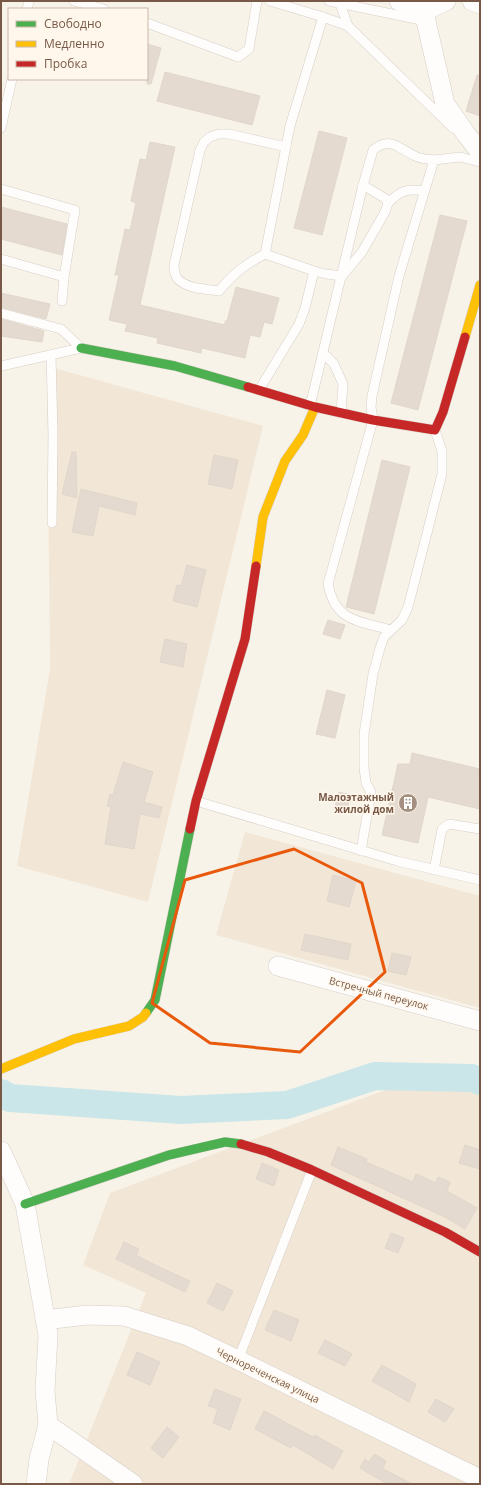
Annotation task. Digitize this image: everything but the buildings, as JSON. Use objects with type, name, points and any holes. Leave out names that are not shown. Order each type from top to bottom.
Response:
[{"type":"street","points":[[399,1],[425,11],[444,1]]},
{"type":"street","points":[[472,1],[480,4]]},
{"type":"street","points":[[425,11],[445,104],[480,153]]},
{"type":"street","points":[[80,348],[175,366],[313,407],[373,420],[435,430],[443,412],[480,285]]},
{"type":"street","points":[[1,1069],[74,1039],[129,1026],[142,1017],[155,1000],[196,800],[245,639],[263,517],[285,461],[303,435],[309,422],[313,407]]},
{"type":"street","name":"Встречный переулок","points":[[278,966],[480,1021]]},
{"type":"street","points":[[25,1204],[169,1155],[226,1142],[247,1145],[312,1170],[445,1232],[480,1252]]},
{"type":"street","points":[[1,1151],[25,1204],[48,1335],[46,1391],[48,1425],[39,1459],[36,1484]]},
{"type":"street","name":"Чернореченская улица","points":[[45,1320],[87,1315],[124,1316],[188,1336],[480,1479]]},
{"type":"street","points":[[48,1425],[133,1484]]},
{"type":"lane","points":[[74,1],[100,8]]},
{"type":"lane","points":[[148,22],[238,57],[249,49],[257,1]]},
{"type":"lane","points":[[270,1],[348,26],[480,153]]},
{"type":"lane","points":[[328,1],[425,11]]},
{"type":"lane","points":[[340,2],[348,26]]},
{"type":"lane","points":[[265,254],[290,126],[323,17]]},
{"type":"lane","points":[[1,128],[12,80]]},
{"type":"lane","points":[[286,147],[229,134],[219,134],[210,137],[204,142],[200,150],[174,265],[176,277],[183,284],[219,291],[233,275],[248,262],[265,254],[314,271],[342,276]]},
{"type":"lane","points":[[313,407],[323,353],[363,185],[373,150],[385,143],[392,144],[417,158],[434,160],[460,157],[480,162]]},
{"type":"lane","points":[[391,630],[359,622],[344,616],[330,597],[328,584],[373,420],[371,407],[372,396],[399,276],[434,160]]},
{"type":"lane","points":[[363,185],[386,199],[388,203]]},
{"type":"lane","points":[[1,189],[75,210],[64,277],[62,301]]},
{"type":"lane","points":[[342,276],[362,252],[385,212],[388,203],[402,191],[414,189],[424,190]]},
{"type":"lane","points":[[1,259],[64,277]]},
{"type":"lane","points":[[259,390],[299,324],[305,308],[314,271]]},
{"type":"lane","points":[[1,313],[61,329],[80,348]]},
{"type":"lane","points":[[1,366],[80,348]]},
{"type":"lane","points":[[323,353],[334,364],[344,384],[341,413]]},
{"type":"lane","points":[[51,355],[53,434],[52,523]]},
{"type":"lane","points":[[361,851],[371,792],[366,783],[364,768],[364,734],[373,674],[384,637],[402,620],[408,607],[442,474],[442,452],[435,430]]},
{"type":"lane","points":[[196,800],[361,851],[480,880]]},
{"type":"lane","points":[[434,870],[442,829],[449,824],[480,829]]},
{"type":"lane","points":[[238,1360],[312,1170]]},
{"type":"highlighted area","points":[[294,849],[362,883],[385,972],[300,1052],[210,1043],[152,1003],[185,880]]},
{"type":"shaded area","points":[[47,366],[263,426],[148,902],[17,866],[50,669]]},
{"type":"shaded area","points":[[245,832],[480,896],[480,1008],[216,935]]},
{"type":"shaded area","points":[[444,1068],[480,1086],[480,1484],[69,1484],[146,1293],[83,1265],[110,1193]]},
{"type":"waterway","points":[[1,1093],[10,1098],[181,1110],[287,1105],[375,1076],[472,1078],[480,1081]]},
{"type":"traffic: fast","points":[[81,348],[175,366],[248,387]]},
{"type":"traffic: fast","points":[[146,1013],[155,1000],[190,829]]},
{"type":"traffic: fast","points":[[25,1204],[169,1155],[225,1142],[241,1144]]},
{"type":"traffic: slow","points":[[465,337],[480,285]]},
{"type":"traffic: slow","points":[[256,566],[263,517],[285,461],[303,435],[315,407]]},
{"type":"traffic: slow","points":[[1,1069],[74,1039],[129,1026],[143,1017],[146,1013]]},
{"type":"traffic: jam","points":[[248,387],[315,407],[373,420],[435,430],[443,412],[465,337]]},
{"type":"traffic: jam","points":[[190,829],[196,801],[245,639],[256,566]]},
{"type":"traffic: jam","points":[[241,1144],[268,1152],[312,1170],[445,1232],[480,1252]]},
{"type":"place","name":"Малоэтажный жилой дом","points":[[408,803]]}]
